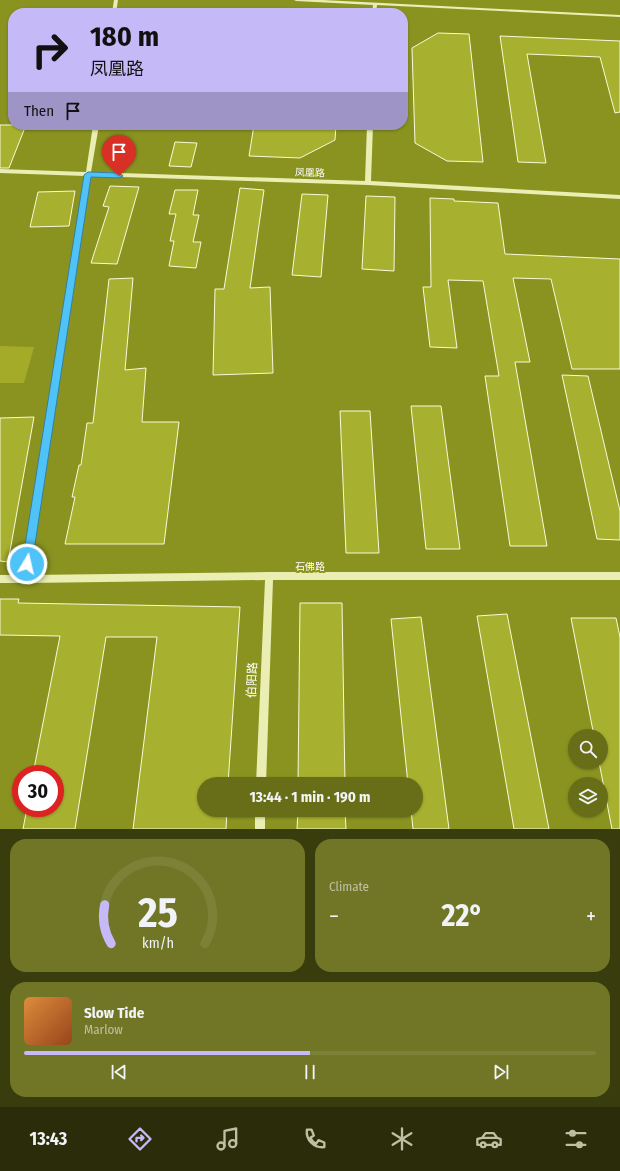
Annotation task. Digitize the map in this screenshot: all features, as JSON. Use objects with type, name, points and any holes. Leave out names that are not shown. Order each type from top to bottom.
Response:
[{"type":"street","points":[[296,0],[620,16]]},
{"type":"street","points":[[24,580],[95,130]]},
{"type":"street","points":[[368,183],[370,130]]},
{"type":"street","name":"凤凰路","points":[[0,171],[368,183],[620,197]]},
{"type":"street","name":"石佛路","points":[[0,579],[24,580],[269,576],[620,576]]},
{"type":"street","name":"伯阳路","points":[[261,777],[269,576]]},
{"type":"street","points":[[260,817],[260,829]]},
{"type":"shaded area","points":[[0,346],[34,347],[24,383],[0,383]]},
{"type":"building","points":[[438,33],[469,34],[483,162],[447,161],[415,143],[412,48]]},
{"type":"building","points":[[500,36],[620,41],[620,112],[615,113],[600,57],[527,54],[546,163],[518,162]]},
{"type":"building","points":[[0,125],[8,125],[8,130],[24,130],[9,168],[0,168]]},
{"type":"building","points":[[253,130],[336,130],[335,140],[300,158],[249,156]]},
{"type":"building","points":[[175,142],[197,143],[191,167],[169,166]]},
{"type":"building","points":[[110,186],[139,187],[117,264],[91,263],[109,207],[103,206]]},
{"type":"building","points":[[240,188],[264,190],[250,288],[270,287],[273,373],[213,375],[215,289],[224,289]]},
{"type":"building","points":[[175,190],[198,190],[193,215],[199,215],[193,242],[201,242],[196,268],[169,266],[174,241],[170,241],[176,214],[169,214]]},
{"type":"building","points":[[75,191],[69,226],[30,227],[38,192]]},
{"type":"building","points":[[302,194],[328,195],[321,277],[292,275]]},
{"type":"building","points":[[366,196],[395,197],[394,271],[362,269]]},
{"type":"building","points":[[430,198],[454,199],[454,201],[498,203],[505,254],[620,259],[620,369],[572,369],[551,279],[513,278],[530,362],[515,362],[547,546],[510,546],[485,376],[499,376],[483,281],[448,280],[457,348],[430,347],[423,287],[431,287]]},
{"type":"building","points":[[133,278],[125,370],[146,368],[142,422],[179,422],[164,544],[65,544],[75,497],[72,497],[79,465],[81,465],[87,423],[93,423],[109,279]]},
{"type":"building","points":[[562,375],[588,376],[620,511],[620,540],[597,539]]},
{"type":"building","points":[[411,406],[441,406],[460,549],[426,549]]},
{"type":"building","points":[[340,411],[370,411],[379,553],[346,553]]},
{"type":"building","points":[[34,417],[8,562],[0,561],[0,418]]},
{"type":"building","points":[[0,599],[19,599],[18,603],[240,607],[228,777],[197,777],[197,817],[227,817],[226,829],[133,829],[157,637],[106,637],[75,829],[23,829],[25,817],[64,817],[64,765],[35,765],[60,636],[0,635]]},
{"type":"building","points":[[300,603],[342,603],[345,777],[298,777]]},
{"type":"building","points":[[507,614],[549,829],[514,829],[477,616]]},
{"type":"building","points":[[421,617],[449,829],[413,829],[412,817],[423,817],[423,777],[407,777],[391,619]]},
{"type":"building","points":[[571,618],[616,618],[620,637],[620,829],[612,829],[608,808],[608,777],[602,777],[600,769],[608,769],[608,729],[593,729]]},
{"type":"building","points":[[298,817],[345,817],[346,829],[297,829]]},
{"type":"route","points":[[27,564],[88,175],[119,176]]}]
